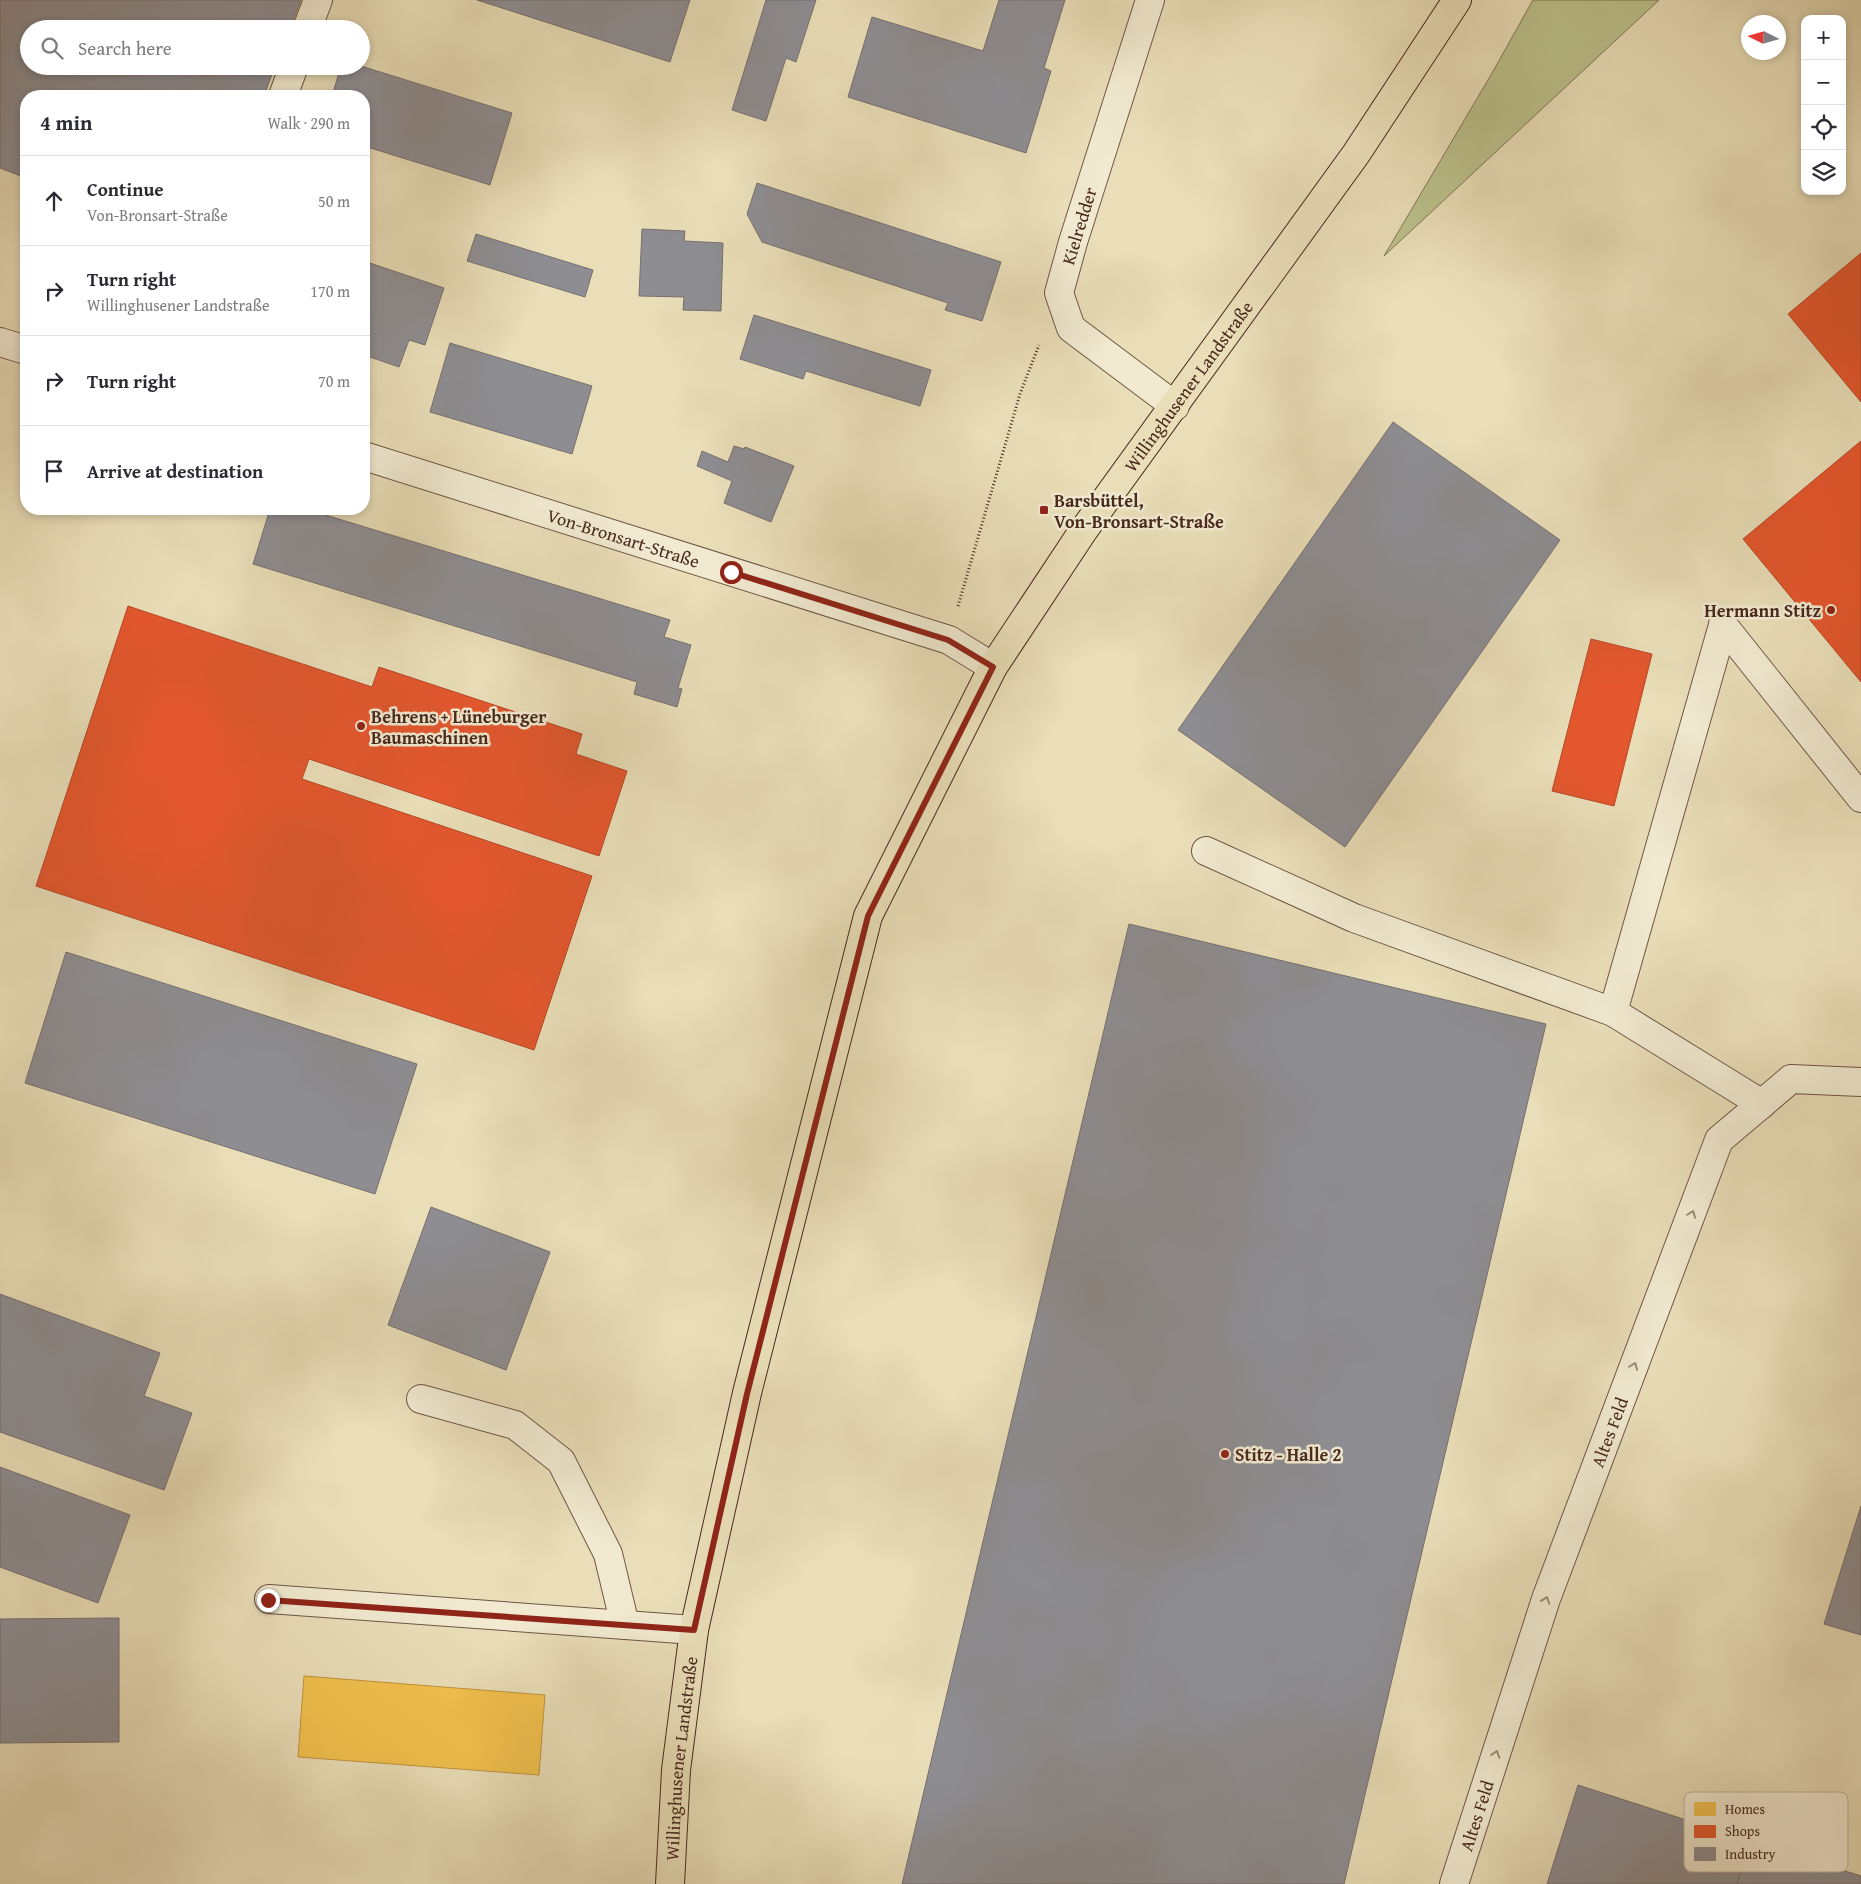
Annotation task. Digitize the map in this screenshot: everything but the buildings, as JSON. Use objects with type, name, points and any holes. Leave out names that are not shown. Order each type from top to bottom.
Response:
[{"type":"main road","name":"Willinghusener Landstraße","points":[[670,1884],[676,1770],[694,1630],[747,1394],[868,916],[993,667],[1083,531],[1356,154],[1457,0]]},
{"type":"street","points":[[310,20],[318,0]]},
{"type":"street","name":"Kielredder","points":[[1059,293],[1076,232],[1150,0]]},
{"type":"street","points":[[285,90],[291,75]]},
{"type":"street","points":[[1059,293],[1071,328],[1175,406]]},
{"type":"street","points":[[0,342],[20,348]]},
{"type":"street","name":"Von-Bronsart-Straße","points":[[370,458],[948,640],[993,667]]},
{"type":"street","points":[[1613,1012],[1724,626],[1861,798]]},
{"type":"street","points":[[1206,851],[1354,918],[1613,1012],[1762,1104]]},
{"type":"street","name":"Altes Feld","points":[[1454,1884],[1546,1600],[1719,1140],[1791,1079],[1861,1082]]},
{"type":"street","points":[[421,1399],[515,1425],[561,1461],[608,1554],[625,1625]]},
{"type":"street","points":[[268,1600],[694,1630]]},
{"type":"path","points":[[948,640],[1020,394],[1059,293]]},
{"type":"green space","points":[[1533,0],[1659,0],[1384,256],[1491,75]]},
{"type":"place","name":"Barsbüttel, Von-Bronsart-Straße","points":[[1044,510]]},
{"type":"place","name":"Hermann Stitz","points":[[1831,610]]},
{"type":"place","name":"Behrens + Lüneburger Baumaschinen","points":[[361,726]]},
{"type":"place","name":"Stitz - Halle 2","points":[[1225,1454]]},
{"type":"route","points":[[268,1600],[694,1630],[747,1394],[868,916],[993,667],[948,640],[731,572]]}]
